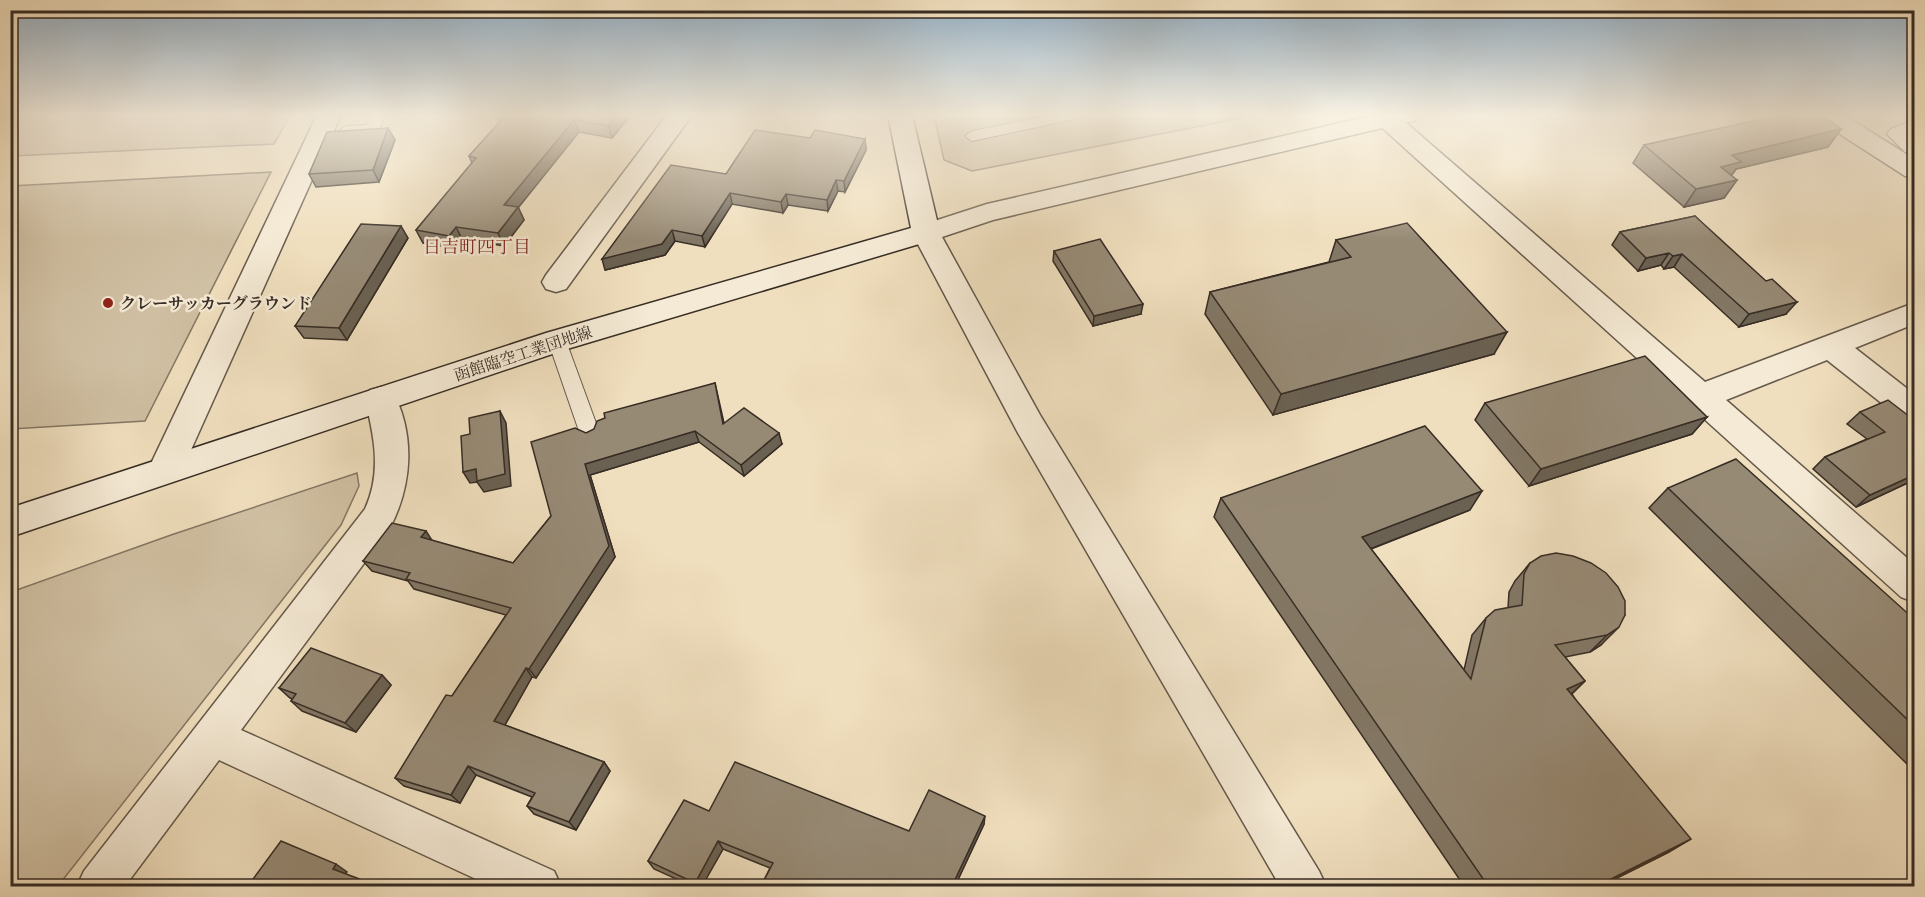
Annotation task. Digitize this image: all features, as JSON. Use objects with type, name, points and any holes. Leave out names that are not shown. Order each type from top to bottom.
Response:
[{"type":"street","points":[[165,470],[310,157]]},
{"type":"street","points":[[556,282],[649,157]]},
{"type":"street","points":[[909,157],[926,233],[1029,424],[1304,886]]},
{"type":"street","name":"函館臨空工業団地線","points":[[10,523],[557,340],[926,233],[987,213],[1227,157]]},
{"type":"street","points":[[1440,157],[1701,397],[1914,586]]},
{"type":"street","points":[[1893,157],[1914,170]]},
{"type":"street","points":[[1701,397],[1914,313]]},
{"type":"street","points":[[1832,347],[1914,411]]},
{"type":"street","points":[[99,886],[346,562],[389,497],[394,474],[393,450],[381,399]]},
{"type":"street","points":[[213,737],[539,886]]},
{"type":"lane","points":[[557,340],[590,434]]},
{"type":"shaded area","points":[[943,157],[1044,157],[972,171],[944,160]]},
{"type":"shaded area","name":"クレーサッカーグラウンド","points":[[271,172],[145,421],[11,429],[11,186]]},
{"type":"shaded area","points":[[357,473],[359,486],[341,525],[58,886],[11,886],[11,592],[171,535]]},
{"type":"building","points":[[316,157],[378,157],[373,170],[309,174]]},
{"type":"building","points":[[472,157],[544,157],[504,205],[518,207],[498,233],[456,227],[449,236],[416,230],[476,158]]},
{"type":"building","points":[[737,157],[856,157],[844,181],[836,180],[827,200],[786,194],[781,202],[730,193],[702,236],[672,230],[662,244],[602,259],[671,165],[726,174]]},
{"type":"building","points":[[1658,157],[1734,157],[1741,162],[1721,167],[1737,180],[1696,189]]},
{"type":"building","points":[[1695,216],[1766,281],[1772,279],[1797,302],[1749,314],[1682,254],[1673,256],[1669,253],[1646,258],[1620,232]]},
{"type":"building","points":[[1407,223],[1507,332],[1281,394],[1210,292],[1351,257],[1336,240]]},
{"type":"building","points":[[361,224],[401,226],[339,328],[295,326]]},
{"type":"building","points":[[1100,239],[1143,304],[1094,316],[1054,251]]},
{"type":"building","points":[[1645,356],[1707,417],[1541,469],[1485,403]]},
{"type":"building","points":[[715,383],[723,424],[744,408],[779,433],[741,465],[695,431],[585,464],[609,546],[529,669],[526,668],[494,721],[604,762],[569,822],[527,806],[535,793],[468,766],[451,795],[395,778],[446,695],[452,696],[511,608],[406,579],[410,573],[363,561],[392,523],[426,531],[421,537],[513,563],[551,516],[531,442],[575,428],[586,433],[594,429],[597,421],[605,418],[604,413]]},
{"type":"building","points":[[1888,400],[1914,420],[1914,475],[1870,495],[1825,457],[1885,432],[1860,412]]},
{"type":"building","points":[[500,411],[505,474],[477,481],[476,469],[463,472],[461,436],[470,434],[469,418]]},
{"type":"building","points":[[1425,426],[1482,491],[1362,537],[1471,679],[1486,618],[1495,610],[1522,605],[1524,574],[1530,563],[1541,556],[1556,553],[1591,563],[1606,573],[1618,587],[1625,601],[1625,615],[1619,627],[1607,635],[1555,645],[1585,681],[1567,689],[1691,839],[1597,886],[1488,886],[1221,498]]},
{"type":"building","points":[[1736,459],[1914,619],[1914,726],[1668,488]]},
{"type":"building","points":[[311,648],[382,675],[345,723],[291,701],[296,694],[279,688]]},
{"type":"building","points":[[735,762],[909,831],[929,790],[985,816],[952,886],[761,886],[773,863],[718,841],[695,883],[648,861],[684,800],[709,811]]},
{"type":"building","points":[[281,841],[336,864],[333,869],[378,886],[248,886]]},
{"type":"place","name":"クレーサッカーグラウンド","points":[[108,303]]},
{"type":"district","name":"日吉町四丁目","points":[[477,247]]}]
